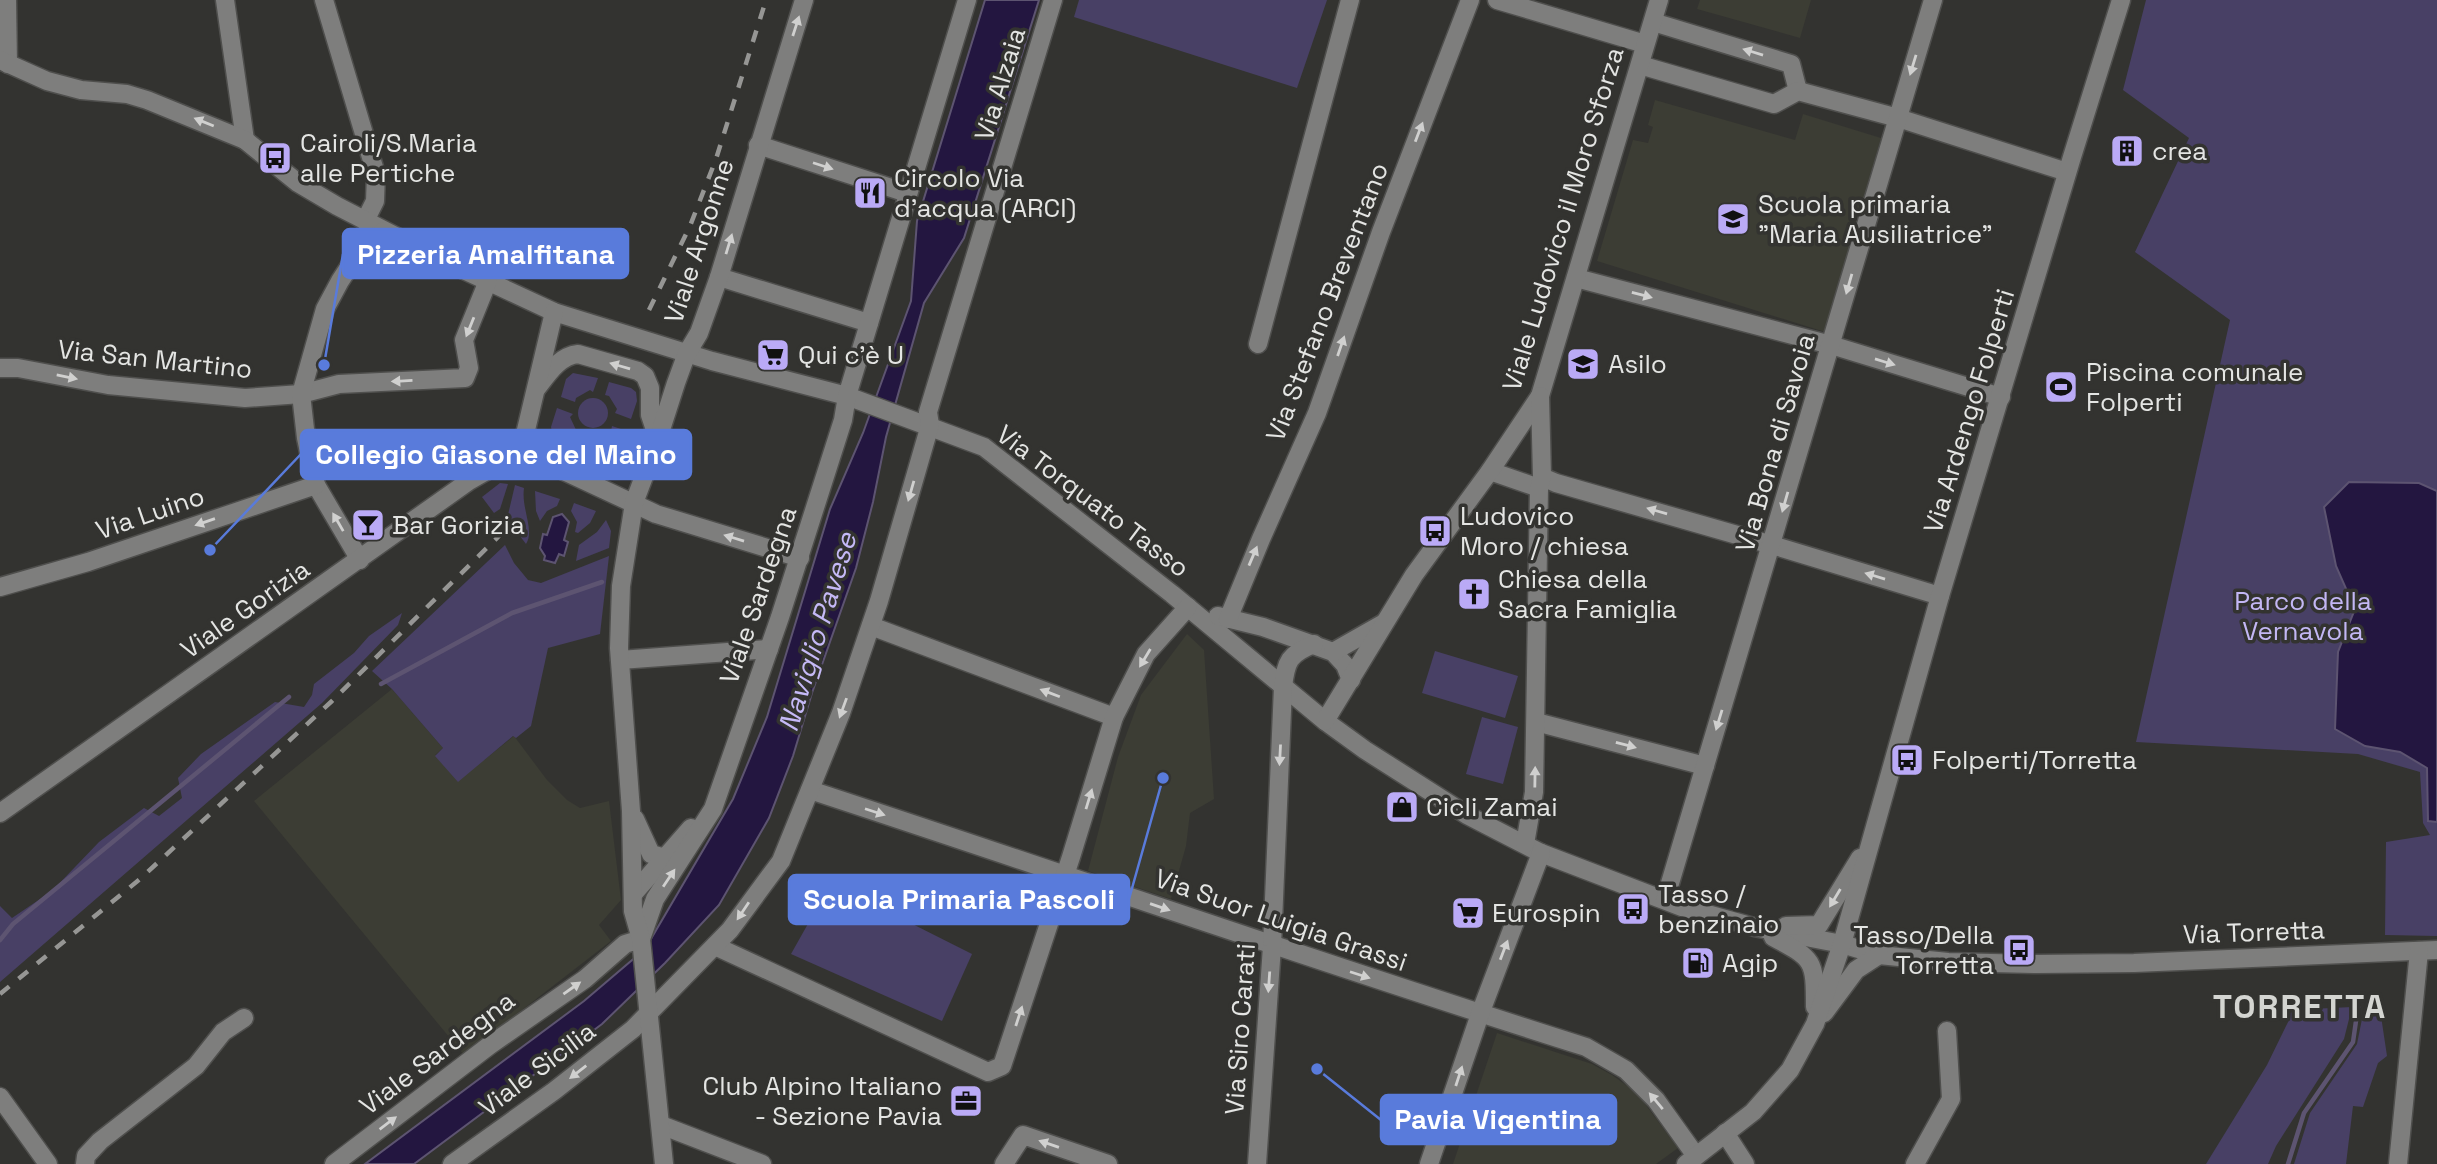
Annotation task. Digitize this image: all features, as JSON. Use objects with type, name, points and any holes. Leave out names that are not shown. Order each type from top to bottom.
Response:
[{"type":"street","points":[[4,62],[7,0]]},
{"type":"street","points":[[225,0],[245,140]]},
{"type":"street","points":[[324,0],[376,174],[375,201],[365,221]]},
{"type":"street","name":"Viale Argonne","points":[[634,893],[619,620],[621,586],[634,503],[687,353],[699,333],[719,277],[804,0]]},
{"type":"street","name":"Viale Sardegna","points":[[334,1164],[490,1045],[585,979],[625,944],[642,939],[655,899],[713,809],[800,558],[843,421],[847,396],[907,193],[967,0]]},
{"type":"street","name":"Via Alzaia","points":[[810,790],[841,713],[871,626],[930,425],[929,412],[1053,0]]},
{"type":"street","points":[[1258,344],[1350,0]]},
{"type":"street","name":"Via Stefano Breventano","points":[[1228,619],[1317,413],[1381,232],[1470,0]]},
{"type":"street","points":[[1497,0],[1645,44]]},
{"type":"street","name":"Viale Ludovico il Moro Sforza","points":[[1325,721],[1414,575],[1490,471],[1540,396],[1659,0]]},
{"type":"street","name":"Via Bona di Savoia","points":[[1665,900],[1933,0]]},
{"type":"street","name":"Via Ardengo Folperti","points":[[1815,1024],[1842,944],[1940,596],[2121,0]]},
{"type":"street","points":[[1653,22],[1791,64],[1798,92]]},
{"type":"street","name":"Via Torquato Tasso","points":[[4,62],[47,81],[81,90],[127,94],[147,100],[245,140],[298,183],[365,221],[554,312],[687,353],[847,396],[984,447],[1188,607],[1325,721],[1467,816],[1533,848],[1708,915],[1842,944],[1879,955],[1961,962],[2091,963]]},
{"type":"street","points":[[1640,65],[1774,104],[1798,92],[1898,118],[2067,172]]},
{"type":"street","name":"Viale Argonne","points":[[758,145],[907,193]]},
{"type":"street","points":[[360,560],[316,485],[306,438],[301,394],[325,309],[362,247],[384,231]]},
{"type":"street","points":[[719,277],[869,323]]},
{"type":"street","points":[[1576,278],[1831,345],[2001,397]]},
{"type":"street","name":"Via San Martino","points":[[0,368],[18,368],[108,385],[181,394],[245,398],[301,394],[340,384],[465,379],[468,374],[464,340],[488,281]]},
{"type":"street","points":[[554,312],[521,451],[656,514],[800,558]]},
{"type":"street","points":[[537,388],[569,355],[578,354],[638,371],[648,381],[650,415],[658,439]]},
{"type":"street","points":[[1429,1164],[1533,848],[1541,482],[1540,396]]},
{"type":"street","name":"Viale Gorizia","points":[[0,813],[469,481],[521,451]]},
{"type":"street","points":[[1490,471],[1556,483],[1940,596]]},
{"type":"street","name":"Via Luino","points":[[0,587],[88,562],[316,485]]},
{"type":"street","points":[[715,946],[988,1072],[1002,1066],[1066,874],[1114,717],[1146,654],[1188,607]]},
{"type":"street","name":"Via Torquato Tasso","points":[[1188,607],[1264,627],[1333,652]]},
{"type":"street","name":"Viale Ludovico il Moro Sforza","points":[[1333,652],[1387,621]]},
{"type":"street","points":[[871,626],[1114,717]]},
{"type":"street","points":[[1283,687],[1285,670],[1291,656],[1314,645]]},
{"type":"street","points":[[620,660],[769,649]]},
{"type":"street","points":[[1333,652],[1345,665],[1351,680]]},
{"type":"street","name":"Via Siro Carati","points":[[1257,1164],[1272,946],[1283,687]]},
{"type":"street","points":[[1536,722],[1705,766]]},
{"type":"street","name":"Via Suor Luigia Grassi","points":[[810,790],[1066,874],[1272,946],[1586,1048],[1626,1070],[1656,1100],[1691,1160]]},
{"type":"street","name":"Viale Sicilia","points":[[452,1164],[554,1091],[633,1029],[715,946],[730,930],[781,860],[810,790]]},
{"type":"street","name":"Viale Sardegna","points":[[634,893],[698,821],[713,809]]},
{"type":"street","points":[[631,811],[651,854],[664,859]]},
{"type":"street","name":"Via Ardengo Folperti","points":[[1754,927],[1819,925],[1871,839]]},
{"type":"street","points":[[634,893],[632,911],[642,939],[664,1164]]},
{"type":"street","name":"Via Torquato Tasso","points":[[1754,927],[1803,953],[1811,964],[1815,977],[1815,1024]]},
{"type":"street","name":"Via Torretta","points":[[2091,963],[2428,951],[2398,1164]]},
{"type":"street","points":[[1691,1160],[1753,1112],[1790,1070],[1815,1024],[1856,970],[1879,955]]},
{"type":"street","points":[[85,1164],[86,1156],[100,1140],[196,1066],[223,1032],[244,1017]]},
{"type":"street","points":[[1915,1164],[1951,1099],[1947,1031]]},
{"type":"street","points":[[0,1097],[48,1164]]},
{"type":"street","points":[[661,1125],[762,1164]]},
{"type":"street","points":[[1725,1133],[1745,1164]]},
{"type":"street","points":[[1004,1164],[1023,1135],[1108,1164]]},
{"type":"shaded area","points":[[1700,0],[1811,0],[1800,38],[1697,9]]},
{"type":"shaded area","name":"Scuola primaria \"Maria Ausiliatrice\"","points":[[1655,100],[1795,140],[1803,114],[1881,138],[1825,332],[1597,261],[1633,140],[1648,143],[1653,127],[1648,125]]},
{"type":"shaded area","points":[[1187,634],[1204,650],[1214,799],[1190,813],[1186,846],[1171,899],[1088,871],[1118,757],[1141,695]]},
{"type":"shaded area","points":[[392,689],[443,748],[435,755],[484,760],[514,736],[547,780],[567,800],[580,808],[609,801],[621,900],[599,925],[611,941],[464,1055],[254,801]]},
{"type":"shaded area","points":[[1497,1033],[1592,1064],[1612,1075],[1637,1093],[1678,1148],[1656,1164],[1453,1164]]},
{"type":"green space","points":[[1079,0],[1327,0],[1297,88],[1074,17]]},
{"type":"green space","name":"Parco della Vernavola","points":[[2146,0],[2437,0],[2437,936],[2385,935],[2386,842],[2430,835],[2423,823],[2420,772],[2358,754],[2136,742],[2230,320],[2135,252],[2189,138],[2123,90]]},
{"type":"green space","points":[[573,373],[598,378],[593,392],[590,390],[576,398],[575,402],[561,397],[566,379]]},
{"type":"green space","points":[[609,382],[636,392],[637,401],[631,419],[615,413],[617,409],[609,396],[605,395]]},
{"type":"green space","points":[[593,398],[604,402],[608,413],[604,424],[593,428],[582,424],[578,413],[582,402]]},
{"type":"green space","points":[[557,408],[573,414],[570,417],[577,432],[581,432],[576,446],[553,437],[551,427]]},
{"type":"green space","points":[[612,426],[627,431],[618,451],[610,454],[589,449],[593,435],[597,438],[611,431]]},
{"type":"green space","points":[[500,483],[508,484],[500,509],[494,513],[482,497]]},
{"type":"green space","points":[[515,485],[524,488],[529,526],[526,544],[507,519]]},
{"type":"green space","points":[[535,491],[560,499],[557,506],[547,511],[540,521],[536,511]]},
{"type":"green space","points":[[574,503],[596,511],[590,523],[578,533],[575,532],[577,522],[571,511]]},
{"type":"green space","points":[[606,520],[611,531],[609,548],[576,561],[579,545],[597,532]]},
{"type":"green space","points":[[505,545],[514,563],[528,580],[541,583],[609,556],[600,634],[548,648],[531,726],[516,738],[513,736],[458,782],[435,756],[443,748],[392,689],[372,671]]},
{"type":"green space","points":[[402,613],[398,625],[322,703],[0,982],[0,906],[12,918],[52,891],[99,842],[144,808],[159,816],[182,798],[178,778],[201,754],[275,702],[304,707],[312,695],[314,684],[354,653],[369,636]]},
{"type":"green space","points":[[1435,651],[1518,676],[1505,718],[1422,693]]},
{"type":"green space","points":[[1482,717],[1518,727],[1503,784],[1466,774]]},
{"type":"green space","points":[[831,883],[972,954],[942,1021],[791,954]]},
{"type":"green space","points":[[2352,1007],[2344,1039],[2276,1146],[2268,1164],[2206,1164],[2267,1065],[2290,1018],[2291,1010]]},
{"type":"green space","points":[[2363,1014],[2381,1016],[2387,1056],[2378,1063],[2363,1107],[2353,1106],[2346,1164],[2294,1164],[2310,1113],[2357,1044]]},
{"type":"water","name":"Naviglio Pavese","points":[[985,0],[1039,0],[964,238],[924,303],[886,437],[856,568],[793,756],[769,818],[719,905],[665,963],[602,1024],[414,1164],[365,1164],[584,1001],[645,949],[733,799],[767,717],[830,509],[863,433],[911,301],[917,221]]},
{"type":"water","points":[[2349,482],[2419,483],[2437,491],[2437,822],[2428,821],[2427,768],[2400,752],[2365,746],[2335,729],[2338,652],[2355,609],[2336,566],[2324,507]]},
{"type":"water","points":[[562,514],[569,522],[564,540],[568,542],[564,556],[559,554],[555,563],[544,560],[545,556],[540,548],[543,534],[547,535],[553,517]]},
{"type":"waterway","points":[[381,684],[512,613],[602,582]]},
{"type":"waterway","points":[[0,940],[13,924],[289,697]]},
{"type":"waterway","points":[[2288,1164],[2304,1113],[2353,1042],[2358,1007]]},
{"type":"railway","points":[[649,310],[690,226],[716,159],[766,0]]},
{"type":"railway","points":[[0,994],[140,879],[332,701],[500,535]]},
{"type":"place","name":"crea","points":[[2127,151]]},
{"type":"place","name":"Cairoli/S.Maria alle Pertiche","points":[[275,158]]},
{"type":"place","name":"Circolo Via d'acqua (ARCI)","points":[[870,193]]},
{"type":"place","name":"Scuola primaria \"Maria Ausiliatrice\"","points":[[1733,219]]},
{"type":"place","name":"Qui c'è U","points":[[773,355]]},
{"type":"place","name":"Asilo","points":[[1583,364]]},
{"type":"place","name":"Pizzeria Amalfitana","points":[[324,365]]},
{"type":"place","name":"Piscina comunale Folperti","points":[[2061,387]]},
{"type":"place","name":"Bar Gorizia","points":[[368,525]]},
{"type":"place","name":"Ludovico Moro / chiesa","points":[[1435,531]]},
{"type":"place","name":"Collegio Giasone del Maino","points":[[210,550]]},
{"type":"place","name":"Chiesa della Sacra Famiglia","points":[[1474,594]]},
{"type":"place","name":"Folperti/Torretta","points":[[1907,760]]},
{"type":"place","name":"Scuola Primaria Pascoli","points":[[1163,778]]},
{"type":"place","name":"Cicli Zamai","points":[[1402,807]]},
{"type":"place","name":"Tasso / benzinaio","points":[[1633,909]]},
{"type":"place","name":"Eurospin","points":[[1468,913]]},
{"type":"place","name":"Tasso/Della Torretta","points":[[2019,950]]},
{"type":"place","name":"Agip","points":[[1698,963]]},
{"type":"place","name":"Pavia Vigentina","points":[[1317,1069]]},
{"type":"place","name":"Club Alpino Italiano - Sezione Pavia","points":[[966,1101]]},
{"type":"district","name":"TORRETTA","points":[[2300,1007]]}]
